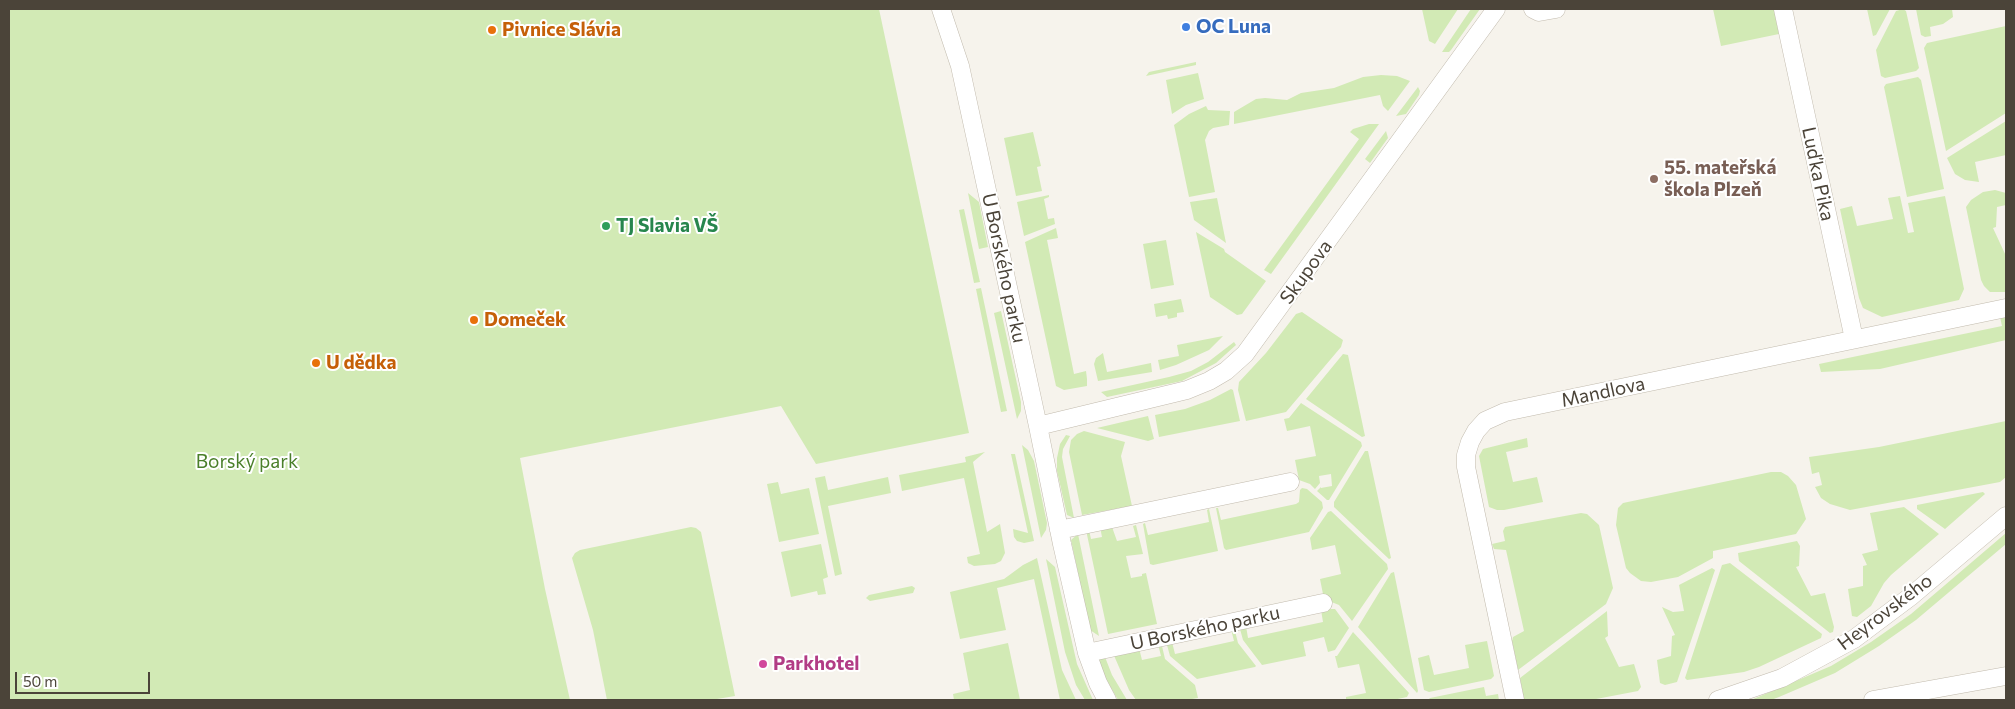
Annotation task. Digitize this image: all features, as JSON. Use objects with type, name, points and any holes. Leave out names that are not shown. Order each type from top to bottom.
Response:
[{"type":"street","name":"U Borského parku","points":[[941,9],[960,66],[1087,653],[1098,683],[1107,700]]},
{"type":"street","name":"Skupova","points":[[1038,426],[1187,390],[1209,381],[1226,371],[1245,354],[1496,9]]},
{"type":"street","points":[[1533,9],[1539,12],[1556,9]]},
{"type":"street","name":"Luďka Pika","points":[[1783,9],[1854,339]]},
{"type":"street","name":"Mandlova","points":[[1515,700],[1466,467],[1468,446],[1479,428],[1489,419],[1505,412],[2006,308]]},
{"type":"street","points":[[1059,530],[1290,482]]},
{"type":"street","name":"Heyrovského","points":[[1722,700],[1782,678],[1854,639],[1910,597],[2006,516]]},
{"type":"street","name":"U Borského parku","points":[[1087,653],[1323,603]]},
{"type":"street","points":[[1873,700],[2006,676]]},
{"type":"green space","name":"Borský park","points":[[9,9],[879,9],[969,433],[816,464],[781,406],[520,458],[545,589],[570,700],[9,700]]},
{"type":"green space","points":[[1422,9],[1458,9],[1435,44],[1429,41]]},
{"type":"green space","points":[[1471,9],[1480,9],[1451,50],[1449,52],[1442,52]]},
{"type":"green space","points":[[1713,9],[1774,9],[1779,34],[1721,46]]},
{"type":"green space","points":[[1867,9],[1890,9],[1876,35],[1873,36]]},
{"type":"green space","points":[[1903,9],[1906,11],[1919,68],[1916,71],[1885,78],[1881,76],[1876,50],[1896,11]]},
{"type":"green space","points":[[1916,9],[1952,9],[1953,17],[1943,24],[1930,27],[1931,36],[1925,37],[1921,35]]},
{"type":"green space","points":[[2006,26],[2006,113],[1946,151],[1924,48],[1927,43]]},
{"type":"green space","points":[[1196,62],[1196,65],[1146,76],[1149,72]]},
{"type":"green space","points":[[1198,73],[1204,99],[1186,105],[1172,114],[1166,80]]},
{"type":"green space","points":[[1397,76],[1410,81],[1388,111],[1383,106],[1380,95],[1234,124],[1234,112],[1256,99],[1287,100],[1301,93],[1334,88],[1363,77]]},
{"type":"green space","points":[[1918,77],[1921,80],[1944,189],[1907,197],[1884,87],[1886,84]]},
{"type":"green space","points":[[1418,87],[1419,95],[1406,114],[1396,116]]},
{"type":"green space","points":[[1206,106],[1208,110],[1230,111],[1229,125],[1213,128],[1209,131],[1205,140],[1215,192],[1189,197],[1174,125],[1189,114]]},
{"type":"green space","points":[[2006,121],[2006,155],[1975,162],[1979,182],[1965,180],[1955,174],[1947,158]]},
{"type":"green space","points":[[1369,124],[1379,124],[1271,274],[1264,270],[1359,139],[1350,132],[1353,129]]},
{"type":"green space","points":[[1386,131],[1388,138],[1370,163],[1365,159]]},
{"type":"green space","points":[[1033,132],[1041,166],[1037,167],[1042,191],[1016,196],[1004,138]]},
{"type":"green space","points":[[1995,190],[2006,193],[2006,205],[1997,207],[1996,227],[1993,228],[2006,256],[2006,292],[1990,292],[1981,280],[1966,207],[1971,200],[1983,192]]},
{"type":"green space","points":[[968,193],[979,202],[988,247],[979,249]]},
{"type":"green space","points":[[1049,195],[1049,197],[1044,199],[1048,219],[1054,218],[1055,224],[1024,236],[1017,202]]},
{"type":"green space","points":[[1900,196],[1908,233],[1914,232],[1908,203],[1945,196],[1964,289],[1959,300],[1882,317],[1863,308],[1859,298],[1840,209],[1852,206],[1857,226],[1893,219],[1888,198]]},
{"type":"green space","points":[[1217,198],[1226,243],[1194,220],[1190,202]]},
{"type":"green space","points":[[964,209],[980,282],[974,283],[959,210]]},
{"type":"green space","points":[[1056,228],[1058,238],[1047,240],[1074,374],[1086,371],[1087,379],[1087,386],[1064,390],[1056,386],[1025,242]]},
{"type":"green space","points":[[1196,232],[1224,249],[1225,252],[1266,281],[1242,314],[1237,315],[1210,297]]},
{"type":"green space","points":[[1166,240],[1174,285],[1151,289],[1143,244]]},
{"type":"green space","points":[[981,288],[1007,411],[1001,412],[976,289]]},
{"type":"green space","points":[[1181,299],[1184,312],[1177,313],[1177,317],[1168,319],[1167,315],[1156,317],[1154,304]]},
{"type":"green space","points":[[1001,311],[1021,402],[1021,411],[1017,419],[994,313]]},
{"type":"green space","points":[[1302,312],[1343,340],[1341,347],[1286,412],[1246,421],[1238,390],[1239,382],[1266,353],[1296,314]]},
{"type":"green space","points":[[2000,317],[2006,317],[2006,340],[1880,369],[1821,372],[1819,364],[2002,326]]},
{"type":"green space","points":[[1223,336],[1209,350],[1160,370],[1158,360],[1179,356],[1177,345]]},
{"type":"green space","points":[[1234,342],[1236,345],[1216,363],[1182,381],[1107,397],[1101,392],[1191,371],[1208,362]]},
{"type":"green space","points":[[1103,353],[1107,372],[1151,363],[1152,372],[1098,381],[1094,364],[1096,358]]},
{"type":"green space","points":[[1343,354],[1348,355],[1365,436],[1362,437],[1306,399]]},
{"type":"green space","points":[[1231,389],[1233,390],[1240,421],[1159,437],[1155,415],[1185,409],[1210,400]]},
{"type":"green space","points":[[1301,403],[1361,442],[1362,446],[1329,500],[1317,491],[1321,487],[1332,486],[1331,474],[1319,476],[1320,483],[1315,489],[1310,484],[1299,480],[1295,460],[1316,456],[1310,426],[1287,431],[1284,419],[1289,418]]},
{"type":"green space","points":[[1148,416],[1154,439],[1148,441],[1097,428]]},
{"type":"green space","points":[[2006,421],[2006,477],[2000,482],[1850,510],[1830,504],[1821,498],[1815,487],[1822,485],[1819,472],[1812,474],[1809,457],[1879,447]]},
{"type":"green space","points":[[1084,431],[1125,442],[1121,456],[1132,506],[1082,515],[1069,452],[1071,440],[1077,434]]},
{"type":"green space","points":[[1066,435],[1070,436],[1063,449],[1062,457],[1074,518],[1067,515],[1057,471],[1060,444]]},
{"type":"green space","points":[[1527,438],[1528,447],[1506,452],[1513,482],[1537,477],[1543,502],[1504,510],[1489,507],[1479,456],[1483,449]]},
{"type":"green space","points":[[1022,445],[1028,450],[1034,461],[1047,523],[1046,530],[1041,538]]},
{"type":"green space","points":[[1365,451],[1368,451],[1391,558],[1389,559],[1334,507],[1334,502]]},
{"type":"green space","points":[[985,452],[973,462],[987,532],[1000,524],[1005,553],[1001,561],[995,564],[974,566],[968,563],[967,557],[980,554],[964,478],[902,491],[899,475],[966,462],[965,457]]},
{"type":"green space","points":[[1011,454],[1015,454],[1034,541],[1024,543],[1017,541],[1014,537],[1013,529],[1028,533]]},
{"type":"green space","points":[[1771,472],[1781,472],[1788,476],[1796,485],[1806,519],[1796,534],[1713,551],[1713,558],[1678,577],[1651,582],[1641,581],[1626,568],[1616,525],[1618,508],[1623,503]]},
{"type":"green space","points":[[825,476],[828,490],[888,477],[891,493],[828,506],[842,574],[835,576],[815,478]]},
{"type":"green space","points":[[778,482],[781,494],[809,488],[819,534],[779,542],[767,484]]},
{"type":"green space","points":[[1302,488],[1307,489],[1322,502],[1323,508],[1309,532],[1226,550],[1224,548],[1216,508],[1218,508],[1221,520],[1296,504],[1299,502],[1300,490]]},
{"type":"green space","points":[[1983,492],[1985,494],[1945,529],[1917,509],[1917,505]]},
{"type":"green space","points":[[1904,507],[1939,534],[1891,575],[1884,583],[1871,606],[1857,617],[1852,616],[1848,589],[1863,586],[1863,566],[1867,565],[1862,554],[1878,550],[1870,513]]},
{"type":"green space","points":[[1209,509],[1218,551],[1153,565],[1150,564],[1143,524],[1145,523],[1148,535],[1209,522],[1207,510]]},
{"type":"green space","points":[[1331,511],[1387,564],[1388,569],[1352,621],[1339,605],[1324,599],[1320,579],[1341,574],[1335,545],[1312,550],[1310,538],[1328,512]]},
{"type":"green space","points":[[1581,513],[1587,514],[1599,525],[1613,588],[1606,604],[1518,670],[1512,641],[1513,637],[1524,631],[1506,550],[1494,549],[1492,544],[1505,541],[1503,531],[1505,527]]},
{"type":"green space","points":[[1136,525],[1143,554],[1126,556],[1131,578],[1142,576],[1142,574],[1146,573],[1157,624],[1108,634],[1086,530],[1089,530],[1091,539],[1102,537],[1100,527],[1112,527],[1117,541],[1136,537],[1133,526]]},
{"type":"green space","points":[[691,527],[701,532],[735,696],[711,700],[607,700],[593,630],[572,558],[580,550]]},
{"type":"green space","points":[[2006,533],[2006,544],[1916,620],[1879,646],[1835,673],[1779,697],[1771,700],[1751,700],[1831,666],[1871,642],[1911,614]]},
{"type":"green space","points":[[1078,534],[1099,636],[1090,630],[1071,540]]},
{"type":"green space","points":[[1797,541],[1800,546],[1799,566],[1796,567],[1811,596],[1825,593],[1834,627],[1833,632],[1830,633],[1739,561],[1738,553]]},
{"type":"green space","points":[[821,544],[828,577],[823,579],[826,594],[818,595],[817,591],[791,597],[781,552]]},
{"type":"green space","points":[[1037,558],[1062,670],[1076,700],[1060,700],[1034,579],[997,588],[1006,630],[960,639],[950,592],[1004,579],[1023,565]]},
{"type":"green space","points":[[1046,559],[1055,567],[1077,664],[1093,700],[1085,700],[1076,685],[1065,652]]},
{"type":"green space","points":[[1730,563],[1822,634],[1821,638],[1744,672],[1687,680],[1685,678],[1722,565]]},
{"type":"green space","points":[[1712,568],[1715,570],[1677,682],[1665,685],[1660,683],[1657,660],[1671,656],[1672,636],[1675,635],[1662,607],[1673,612],[1684,611],[1679,585]]},
{"type":"green space","points":[[1394,572],[1417,693],[1358,627],[1391,573]]},
{"type":"green space","points":[[912,586],[915,588],[913,593],[870,601],[866,598],[869,595]]},
{"type":"green space","points":[[1335,609],[1349,628],[1335,650],[1328,652],[1324,637],[1303,642],[1306,656],[1262,665],[1243,640],[1240,629],[1246,626],[1248,638],[1323,622],[1321,610]]},
{"type":"green space","points":[[1607,611],[1608,636],[1605,638],[1619,667],[1634,664],[1641,687],[1638,691],[1591,700],[1524,700],[1520,678]]},
{"type":"green space","points":[[1231,629],[1235,631],[1238,643],[1255,667],[1197,679],[1170,656],[1167,645],[1172,642],[1175,654],[1234,641]]},
{"type":"green space","points":[[1353,632],[1409,693],[1407,697],[1393,700],[1346,700],[1346,697],[1366,693],[1359,664],[1338,668],[1335,656],[1337,656]]},
{"type":"green space","points":[[1487,641],[1494,676],[1491,679],[1429,692],[1424,690],[1418,658],[1429,655],[1434,675],[1469,668],[1465,645]]},
{"type":"green space","points":[[1008,643],[1020,700],[954,700],[953,694],[970,690],[963,653]]},
{"type":"green space","points":[[1158,644],[1162,646],[1165,659],[1195,685],[1198,698],[1186,700],[1136,700],[1129,690],[1112,651],[1139,648],[1142,660],[1161,656]]},
{"type":"green space","points":[[1105,657],[1112,675],[1127,700],[1118,700],[1105,677],[1098,660]]},
{"type":"green space","points":[[1484,687],[1486,696],[1498,694],[1499,700],[1428,700],[1430,698]]},
{"type":"place","name":"OC Luna","points":[[1186,27]]},
{"type":"place","name":"Pivnice Slávia","points":[[492,30]]},
{"type":"place","name":"55. mateřská škola Plzeň","points":[[1654,179]]},
{"type":"place","name":"TJ Slavia VŠ","points":[[606,226]]},
{"type":"place","name":"Domeček","points":[[474,320]]},
{"type":"place","name":"U dědka","points":[[316,363]]},
{"type":"place","name":"Parkhotel","points":[[763,664]]}]
